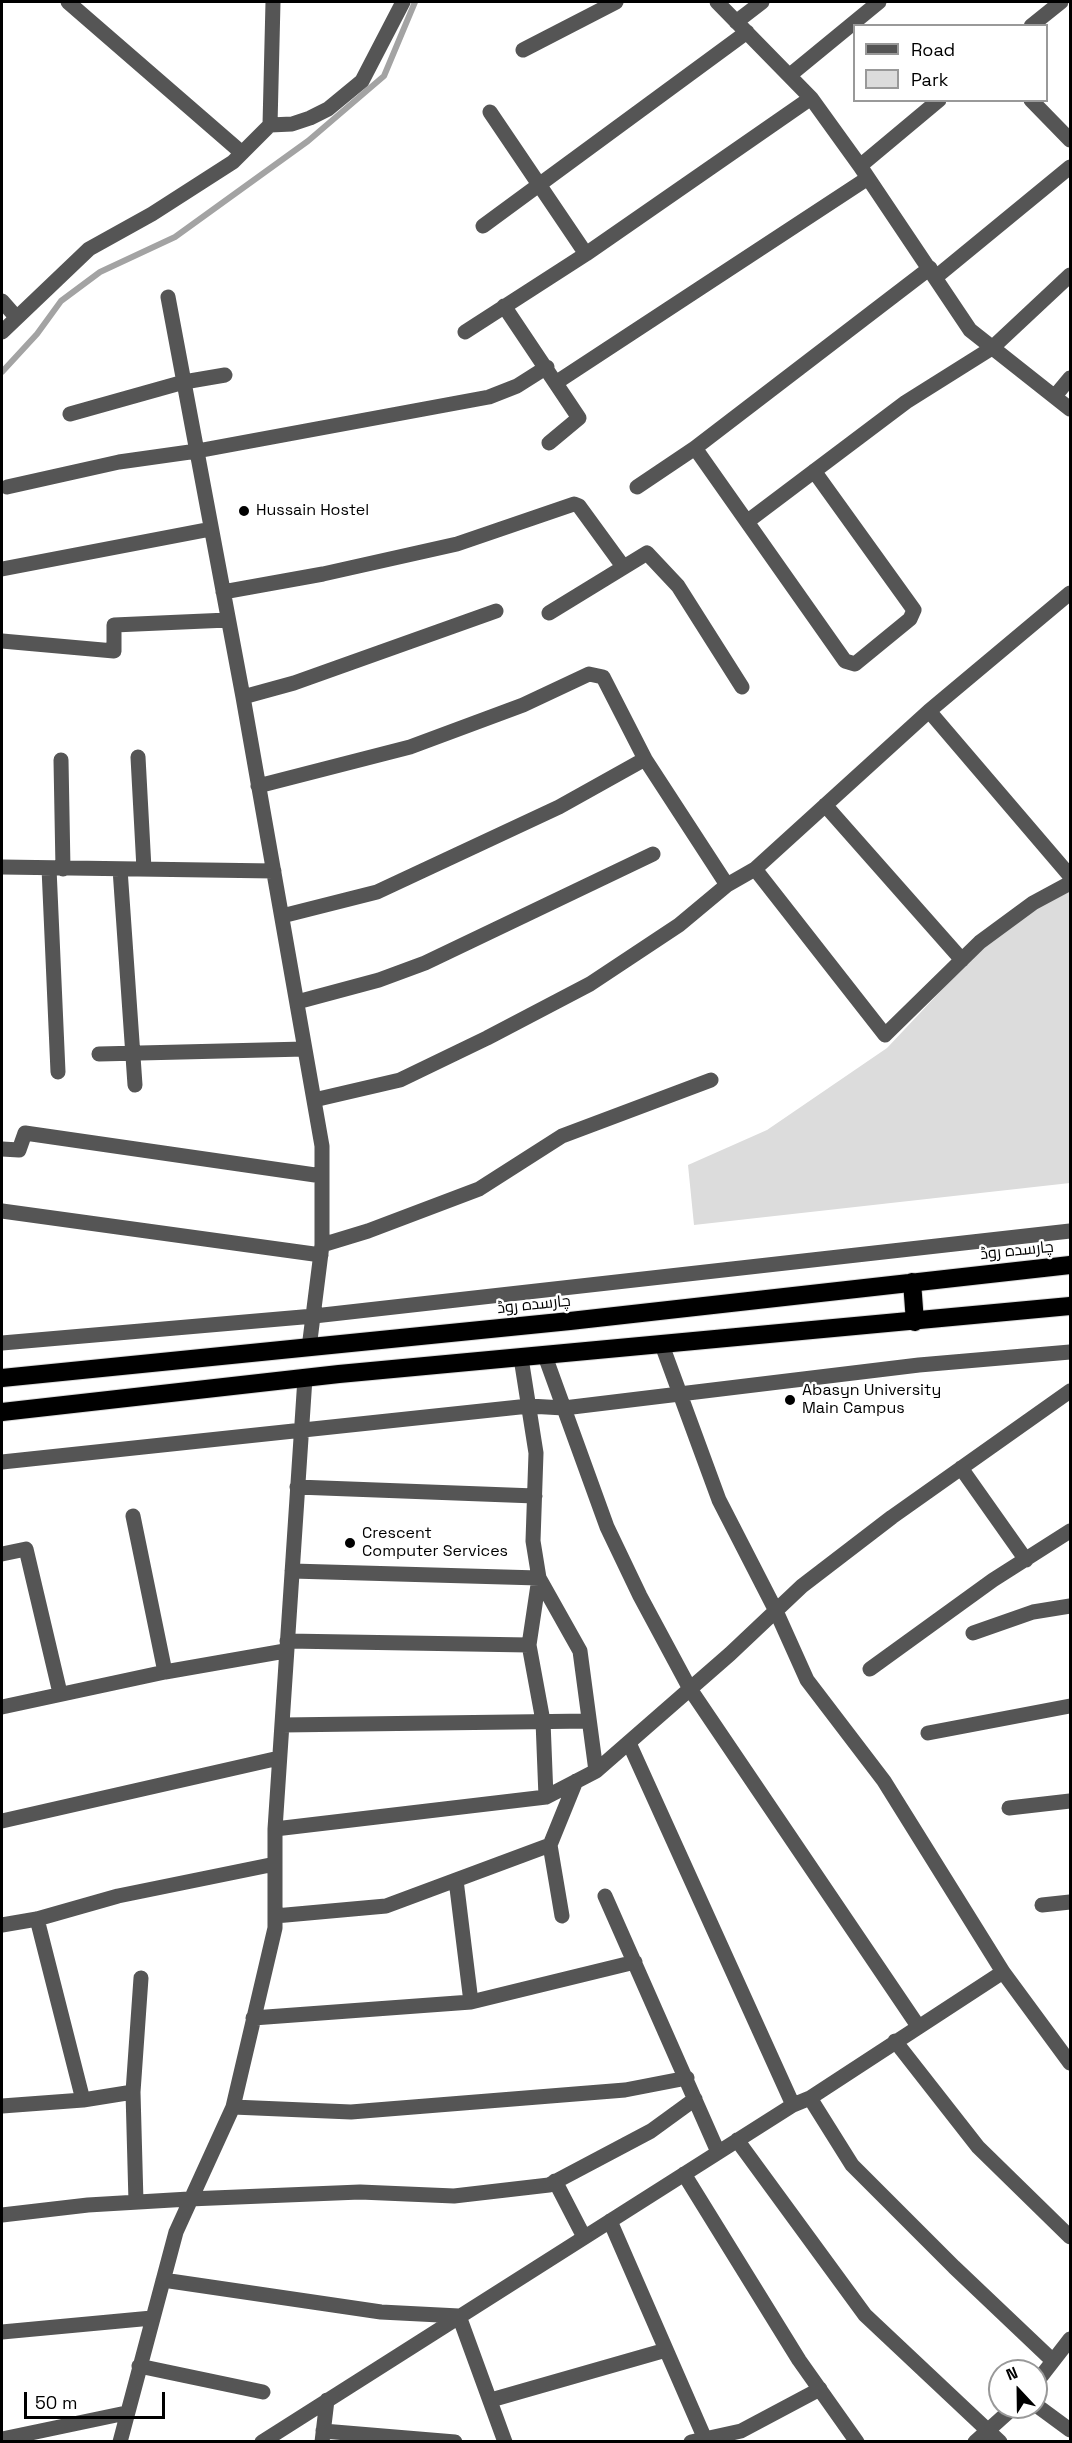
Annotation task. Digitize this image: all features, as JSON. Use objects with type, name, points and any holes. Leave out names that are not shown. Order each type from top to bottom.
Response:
[{"type":"highway","name":"چارسدہ روڈ","points":[[2,1378],[309,1348],[1071,1265]]},
{"type":"highway","points":[[912,1282],[915,1322]]},
{"type":"highway","points":[[2,1412],[305,1378],[1071,1306]]},
{"type":"street","points":[[68,2],[242,153]]},
{"type":"street","points":[[270,125],[273,2]]},
{"type":"street","points":[[2,332],[89,249],[152,214],[234,162],[270,125],[292,124],[328,109],[362,81],[403,2]]},
{"type":"street","points":[[523,50],[616,2]]},
{"type":"street","points":[[717,2],[811,98],[933,272],[970,330],[1071,409]]},
{"type":"street","points":[[483,226],[539,186],[741,27],[762,2]]},
{"type":"street","points":[[790,75],[879,2]]},
{"type":"street","points":[[1034,24],[1061,2]]},
{"type":"street","points":[[465,332],[585,254],[811,98]]},
{"type":"street","points":[[557,382],[864,172],[937,102]]},
{"type":"street","points":[[1033,102],[1071,141]]},
{"type":"street","points":[[490,112],[585,254]]},
{"type":"street","points":[[637,487],[695,448],[1071,167]]},
{"type":"street","points":[[748,521],[906,402],[992,348],[1071,275]]},
{"type":"street","points":[[168,297],[243,697],[322,1146],[321,1250],[309,1348]]},
{"type":"street","points":[[2,300],[16,317]]},
{"type":"street","points":[[504,306],[579,418],[549,443]]},
{"type":"street","points":[[7,488],[119,462],[197,451],[489,397],[517,386],[547,367]]},
{"type":"street","points":[[70,414],[184,382],[225,375]]},
{"type":"street","points":[[1055,396],[1071,378]]},
{"type":"street","points":[[695,448],[845,661],[849,664],[860,662],[910,619],[914,610],[814,471]]},
{"type":"street","points":[[223,592],[322,574],[457,544],[574,504],[579,506],[622,565]]},
{"type":"street","points":[[2,569],[211,529]]},
{"type":"street","points":[[549,613],[622,565],[644,553],[650,555],[678,586],[742,687]]},
{"type":"street","points":[[314,1100],[400,1080],[590,984],[679,925],[727,885],[755,869],[929,711],[1071,593]]},
{"type":"street","points":[[243,697],[294,683],[496,611]]},
{"type":"street","points":[[2,641],[114,651],[114,625],[228,620]]},
{"type":"street","points":[[258,786],[410,747],[523,705],[589,674],[603,677],[645,759],[727,885]]},
{"type":"street","points":[[929,711],[1071,876]]},
{"type":"street","points":[[138,757],[144,869]]},
{"type":"street","points":[[282,916],[377,892],[559,807],[645,759]]},
{"type":"street","points":[[58,1072],[56,868],[61,760]]},
{"type":"street","points":[[825,805],[962,960]]},
{"type":"street","points":[[297,1002],[379,980],[425,963],[653,855]]},
{"type":"street","points":[[2,867],[274,871]]},
{"type":"street","points":[[120,869],[135,1085]]},
{"type":"street","points":[[755,869],[885,1035],[981,942],[1034,903],[1071,883]]},
{"type":"street","points":[[99,1054],[305,1049]]},
{"type":"street","points":[[2,1211],[321,1250],[479,1189],[562,1136],[711,1080]]},
{"type":"street","points":[[2,1149],[19,1150],[25,1133],[322,1176]]},
{"type":"street","points":[[2,1343],[314,1316],[1071,1232]]},
{"type":"street","points":[[662,1345],[719,1500],[776,1611],[807,1680],[884,1781],[1003,1972],[1071,2063]]},
{"type":"street","points":[[2,1462],[529,1406],[564,1408],[679,1392],[919,1365],[1071,1352]]},
{"type":"street","points":[[545,1356],[607,1527],[640,1596],[690,1689],[918,2026]]},
{"type":"street","points":[[521,1358],[536,1453],[533,1541],[539,1578],[529,1645],[543,1721],[546,1797]]},
{"type":"street","points":[[120,2442],[176,2232],[189,2199],[233,2107],[275,1928],[275,1829],[305,1378]]},
{"type":"street","points":[[275,1829],[546,1797],[596,1771],[802,1586],[961,1468],[1071,1391]]},
{"type":"street","points":[[961,1468],[1026,1560]]},
{"type":"street","points":[[297,1487],[535,1496]]},
{"type":"street","points":[[133,1516],[165,1672]]},
{"type":"street","points":[[870,1669],[1071,1531]]},
{"type":"street","points":[[2,1554],[26,1549],[60,1693]]},
{"type":"street","points":[[292,1571],[539,1578]]},
{"type":"street","points":[[539,1578],[580,1651],[596,1771]]},
{"type":"street","points":[[973,1633],[1034,1612],[1071,1606]]},
{"type":"street","points":[[2,1707],[286,1646],[529,1645]]},
{"type":"street","points":[[928,1733],[1071,1706]]},
{"type":"street","points":[[282,1725],[590,1721]]},
{"type":"street","points":[[629,1743],[793,2105]]},
{"type":"street","points":[[2,1821],[279,1758]]},
{"type":"street","points":[[562,1916],[550,1845],[576,1782]]},
{"type":"street","points":[[1009,1808],[1071,1801]]},
{"type":"street","points":[[275,1916],[386,1906],[550,1845]]},
{"type":"street","points":[[2,1925],[118,1896],[275,1864]]},
{"type":"street","points":[[456,1880],[471,2002]]},
{"type":"street","points":[[605,1896],[718,2152]]},
{"type":"street","points":[[1042,1905],[1071,1902]]},
{"type":"street","points":[[37,1918],[83,2100]]},
{"type":"street","points":[[253,2018],[471,2002],[634,1962]]},
{"type":"street","points":[[262,2442],[737,2140],[793,2105],[810,2098],[1003,1972]]},
{"type":"street","points":[[136,2202],[133,2092],[141,1978]]},
{"type":"street","points":[[895,2041],[978,2147],[1071,2237]]},
{"type":"street","points":[[233,2107],[351,2112],[625,2090],[687,2078]]},
{"type":"street","points":[[2,2106],[83,2100],[133,2092]]},
{"type":"street","points":[[810,2098],[852,2164],[954,2267],[1053,2361]]},
{"type":"street","points":[[2,2216],[136,2202],[360,2192],[454,2196],[549,2185],[651,2132],[695,2099]]},
{"type":"street","points":[[737,2140],[865,2315],[1000,2442]]},
{"type":"street","points":[[684,2174],[820,2390],[857,2442]]},
{"type":"street","points":[[555,2181],[584,2237]]},
{"type":"street","points":[[610,2221],[666,2350],[698,2440],[743,2436],[820,2390]]},
{"type":"street","points":[[163,2280],[381,2312],[459,2316]]},
{"type":"street","points":[[459,2316],[505,2442]]},
{"type":"street","points":[[2,2332],[152,2318]]},
{"type":"street","points":[[1048,2367],[1071,2339]]},
{"type":"street","points":[[491,2400],[666,2350]]},
{"type":"street","points":[[139,2366],[263,2392]]},
{"type":"street","points":[[327,2400],[323,2436],[455,2442]]},
{"type":"street","points":[[2,2439],[126,2413]]},
{"type":"street","points":[[1048,2414],[1071,2430]]},
{"type":"street","points":[[975,2442],[1000,2419]]},
{"type":"green space","points":[[1070,886],[1070,1183],[694,1225],[688,1165],[767,1130],[887,1048],[986,943]]},
{"type":"waterway","points":[[2,372],[37,334],[61,301],[100,272],[175,237],[308,141],[384,76],[415,2]]},
{"type":"place","name":"Hussain Hostel","points":[[244,511]]},
{"type":"place","name":"Abasyn University Main Campus","points":[[790,1400]]},
{"type":"place","name":"Crescent Computer Services","points":[[350,1543]]}]
